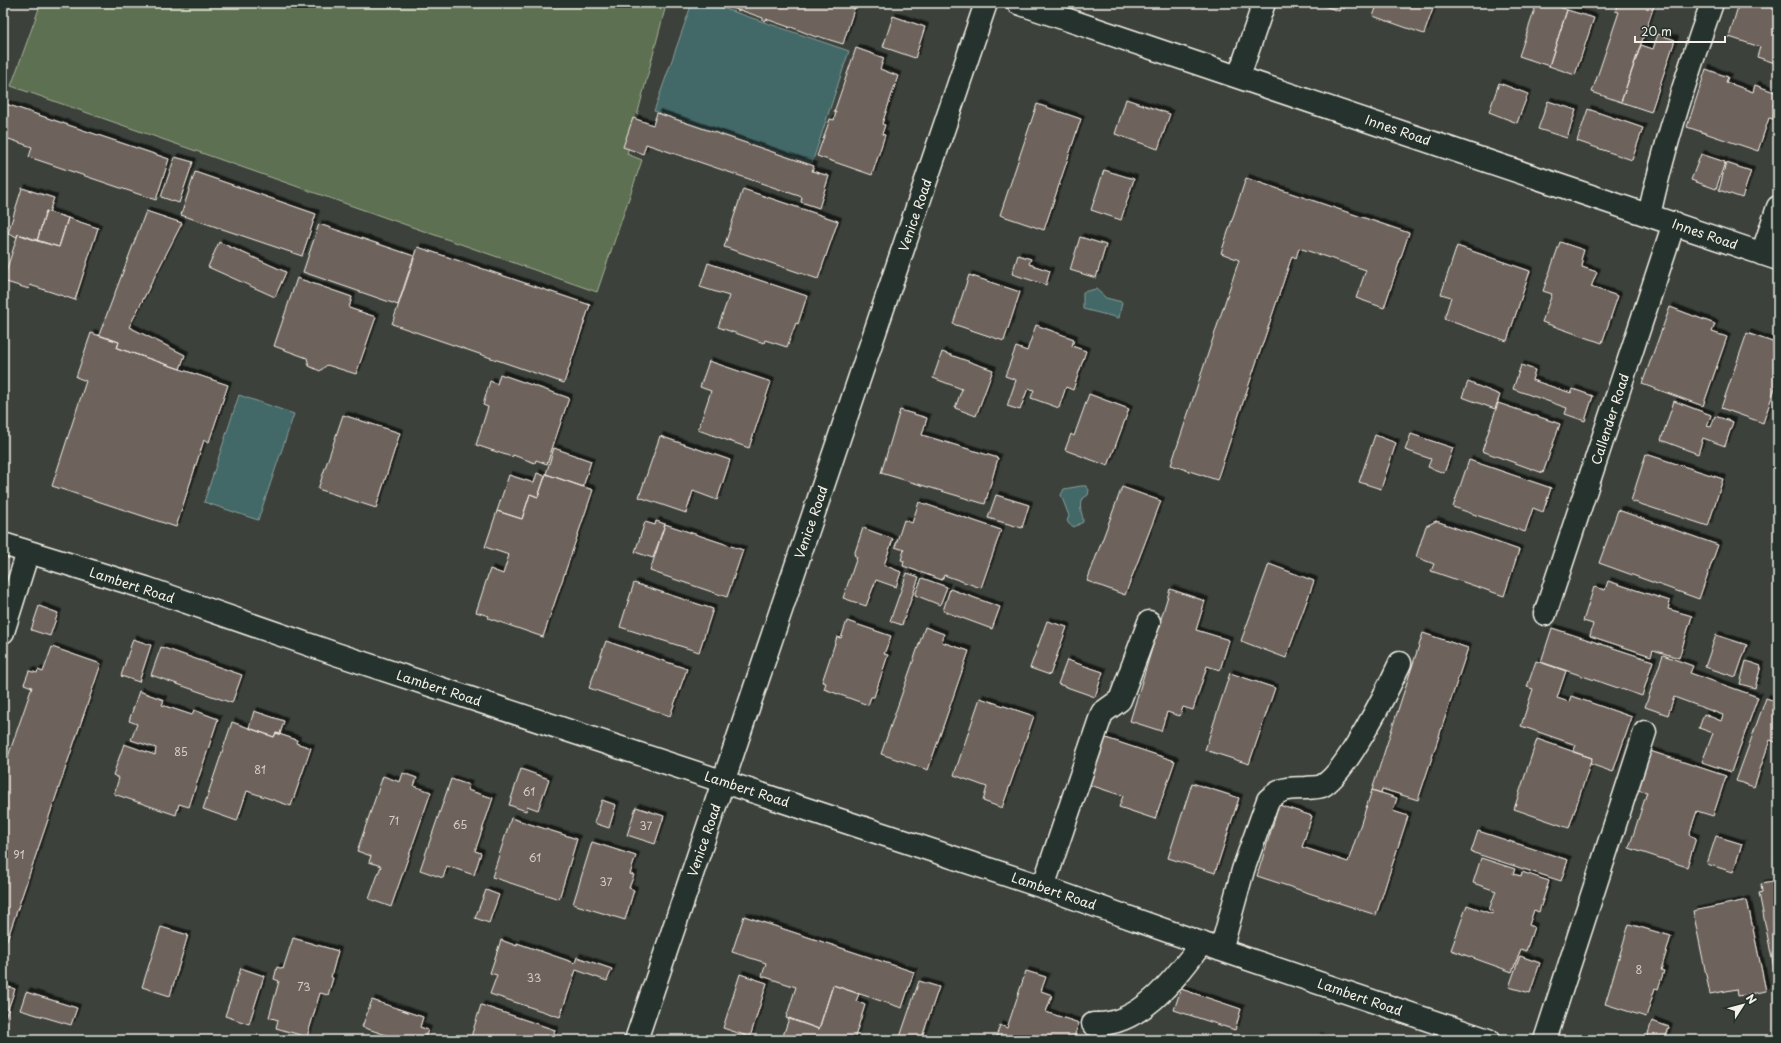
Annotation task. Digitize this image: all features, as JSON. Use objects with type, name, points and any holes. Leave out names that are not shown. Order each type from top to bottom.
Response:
[{"type":"street","name":"Venice Road","points":[[636,1040],[986,3]]},
{"type":"street","name":"Innes Road","points":[[1018,3],[1239,76],[1674,223],[1770,257]]},
{"type":"street","points":[[1239,76],[1264,3]]},
{"type":"street","points":[[1649,215],[1659,169],[1687,71],[1712,3]]},
{"type":"street","points":[[1770,257],[1778,207]]},
{"type":"street","name":"Callender Road","points":[[1545,614],[1674,223]]},
{"type":"street","name":"Lambert Road","points":[[3,544],[146,588],[336,654],[1043,887],[1488,1040]]},
{"type":"street","points":[[3,632],[28,552]]},
{"type":"street","points":[[1043,887],[1102,713],[1120,700],[1149,622]]},
{"type":"street","points":[[1093,1024],[1106,1024],[1123,1019],[1141,1009],[1212,946],[1243,870],[1268,800],[1284,788],[1321,786],[1341,770],[1387,691],[1400,663]]},
{"type":"street","points":[[1545,1040],[1645,732]]},
{"type":"green space","points":[[41,3],[644,3],[665,9],[627,154],[642,160],[597,292],[11,86]]},
{"type":"water","points":[[692,3],[708,3],[849,51],[812,163],[654,111]]},
{"type":"water","points":[[1096,289],[1106,298],[1122,302],[1119,318],[1083,309],[1083,292]]},
{"type":"water","points":[[239,395],[294,414],[258,520],[204,502]]},
{"type":"water","points":[[1086,486],[1089,490],[1088,495],[1081,500],[1080,507],[1083,522],[1074,527],[1067,521],[1069,516],[1061,495],[1064,489]]},
{"type":"building","points":[[717,3],[847,3],[855,6],[843,44],[817,36],[816,37],[791,27],[788,28],[789,27],[766,19],[765,21],[763,18],[740,10],[737,11],[738,10]]},
{"type":"building","points":[[1325,3],[1346,3],[1344,9],[1341,7],[1339,11],[1324,6]]},
{"type":"building","points":[[1378,3],[1435,3],[1424,34],[1373,16]]},
{"type":"building","points":[[1537,3],[1558,3],[1557,6],[1567,10],[1549,66],[1519,56]]},
{"type":"building","points":[[1618,3],[1655,3],[1621,102],[1592,92],[1619,12],[1615,11]]},
{"type":"building","points":[[1739,3],[1778,3],[1778,64],[1757,57],[1760,47],[1729,37]]},
{"type":"building","points":[[1567,10],[1594,18],[1575,75],[1549,66]]},
{"type":"building","points":[[893,16],[925,27],[915,58],[883,47]]},
{"type":"building","points":[[1658,34],[1675,40],[1651,112],[1621,102],[1641,45],[1653,49]]},
{"type":"building","points":[[856,48],[884,58],[880,69],[898,76],[882,124],[885,125],[882,134],[885,135],[872,175],[817,156],[830,119],[834,120],[836,112],[834,112]]},
{"type":"building","points":[[1706,69],[1728,77],[1726,82],[1753,92],[1755,85],[1777,93],[1773,106],[1777,108],[1773,119],[1769,118],[1758,151],[1687,127]]},
{"type":"building","points":[[1499,83],[1528,94],[1517,123],[1489,112]]},
{"type":"building","points":[[1126,99],[1170,114],[1158,149],[1115,134]]},
{"type":"building","points":[[1548,101],[1576,110],[1567,138],[1538,129]]},
{"type":"building","points":[[3,103],[169,159],[156,200],[29,157],[32,147],[3,137]]},
{"type":"building","points":[[1037,104],[1081,119],[1044,230],[1000,215]]},
{"type":"building","points":[[1588,109],[1643,128],[1632,160],[1577,141]]},
{"type":"building","points":[[657,113],[814,166],[812,171],[829,176],[819,208],[801,202],[802,197],[646,144],[643,154],[623,147],[633,118],[653,125]]},
{"type":"building","points":[[1701,154],[1725,162],[1716,189],[1691,180]]},
{"type":"building","points":[[175,157],[193,162],[179,203],[161,197]]},
{"type":"building","points":[[1726,163],[1751,171],[1742,198],[1719,190]]},
{"type":"building","points":[[1104,170],[1134,179],[1121,220],[1091,210]]},
{"type":"building","points":[[195,172],[316,214],[302,256],[181,215]]},
{"type":"building","points":[[1246,178],[1409,233],[1384,308],[1356,298],[1366,270],[1299,248],[1296,258],[1292,256],[1217,480],[1171,465],[1239,260],[1221,253]]},
{"type":"building","points":[[22,188],[54,198],[49,212],[46,211],[37,241],[18,234],[17,237],[8,233]]},
{"type":"building","points":[[743,189],[838,221],[818,279],[724,247]]},
{"type":"building","points":[[46,211],[68,218],[59,247],[37,241]]},
{"type":"building","points":[[146,211],[182,223],[129,327],[185,355],[180,369],[117,348],[119,342],[99,335]]},
{"type":"building","points":[[68,218],[98,228],[75,300],[30,285],[29,289],[3,281],[18,234],[59,247]]},
{"type":"building","points":[[319,224],[414,256],[398,305],[303,272]]},
{"type":"building","points":[[1080,237],[1106,245],[1096,278],[1070,270]]},
{"type":"building","points":[[219,242],[286,272],[275,297],[208,267]]},
{"type":"building","points":[[1560,242],[1584,250],[1581,260],[1583,261],[1582,267],[1597,272],[1591,287],[1618,296],[1602,343],[1542,322],[1552,294],[1543,291]]},
{"type":"building","points":[[1457,246],[1530,271],[1507,341],[1444,319],[1451,297],[1441,294]]},
{"type":"building","points":[[418,247],[590,305],[564,383],[392,324]]},
{"type":"building","points":[[1018,255],[1031,259],[1029,264],[1050,271],[1046,285],[1012,274]]},
{"type":"building","points":[[708,263],[807,296],[798,324],[796,323],[787,347],[765,340],[764,343],[718,327],[729,296],[700,287]]},
{"type":"building","points":[[969,275],[1020,292],[1004,341],[953,324]]},
{"type":"building","points":[[297,278],[352,297],[349,308],[376,317],[356,374],[327,365],[320,371],[309,366],[307,358],[274,346]]},
{"type":"building","points":[[1670,307],[1715,324],[1712,332],[1727,337],[1703,406],[1642,384]]},
{"type":"building","points":[[1036,325],[1074,339],[1072,346],[1086,351],[1073,390],[1066,387],[1059,408],[1031,398],[1034,390],[1028,388],[1020,410],[1007,406],[1016,380],[1005,376],[1016,347],[1027,351]]},
{"type":"building","points":[[91,333],[119,342],[117,348],[228,385],[209,442],[204,440],[176,527],[52,486],[86,381],[76,377]]},
{"type":"building","points":[[1747,333],[1778,344],[1778,379],[1763,423],[1721,408]]},
{"type":"building","points":[[942,352],[993,370],[976,416],[955,408],[962,389],[933,378]]},
{"type":"building","points":[[709,361],[771,382],[749,448],[698,430],[711,391],[700,387]]},
{"type":"building","points":[[1521,365],[1535,370],[1532,380],[1571,393],[1573,389],[1593,396],[1585,421],[1565,414],[1567,408],[1513,389]]},
{"type":"building","points":[[500,374],[569,398],[547,464],[536,460],[535,463],[513,455],[512,457],[476,445],[488,407],[483,405],[490,381],[497,384]]},
{"type":"building","points":[[1468,382],[1500,395],[1495,409],[1462,397]]},
{"type":"building","points":[[1089,394],[1129,409],[1108,466],[1065,450],[1071,434],[1074,436]]},
{"type":"building","points":[[1674,401],[1711,415],[1707,426],[1711,427],[1715,416],[1733,422],[1725,446],[1703,438],[1698,454],[1661,440]]},
{"type":"building","points":[[1498,403],[1560,424],[1543,473],[1482,451]]},
{"type":"building","points":[[900,410],[927,418],[922,435],[998,458],[985,504],[881,473]]},
{"type":"building","points":[[343,415],[400,433],[376,508],[318,489]]},
{"type":"building","points":[[1411,434],[1453,448],[1444,473],[1428,467],[1431,459],[1405,450]]},
{"type":"building","points":[[1375,435],[1396,443],[1381,489],[1359,482]]},
{"type":"building","points":[[660,436],[730,460],[717,500],[693,491],[686,513],[639,497]]},
{"type":"building","points":[[554,448],[591,461],[583,487],[546,474]]},
{"type":"building","points":[[1646,454],[1723,479],[1708,526],[1631,501]]},
{"type":"building","points":[[1469,460],[1551,488],[1543,512],[1533,508],[1525,532],[1453,507]]},
{"type":"building","points":[[537,473],[545,476],[538,497],[530,494],[522,519],[497,511],[509,475],[534,483]]},
{"type":"building","points":[[546,474],[593,490],[543,637],[488,618],[489,616],[476,612],[490,569],[503,574],[509,555],[485,547],[497,511],[522,519],[530,494],[538,497]]},
{"type":"building","points":[[1122,487],[1161,501],[1125,595],[1087,581]]},
{"type":"building","points":[[996,495],[1029,505],[1022,528],[988,518]]},
{"type":"building","points":[[919,502],[1001,530],[981,588],[944,575],[942,580],[903,566],[904,561],[901,560],[904,550],[895,547],[904,520],[912,523]]},
{"type":"building","points":[[1618,510],[1718,545],[1699,599],[1599,563]]},
{"type":"building","points":[[656,521],[665,524],[653,558],[635,552],[645,522],[655,525]]},
{"type":"building","points":[[1436,521],[1519,550],[1504,596],[1431,571],[1434,564],[1416,557],[1426,526]]},
{"type":"building","points":[[665,524],[743,550],[727,597],[650,571]]},
{"type":"building","points":[[863,528],[893,539],[884,565],[901,572],[896,587],[876,580],[866,606],[843,598],[857,557],[854,555]]},
{"type":"building","points":[[1269,564],[1314,581],[1286,658],[1241,641]]},
{"type":"building","points":[[907,573],[919,577],[902,625],[890,621]]},
{"type":"building","points":[[922,578],[947,587],[940,605],[915,595]]},
{"type":"building","points":[[1608,581],[1670,601],[1668,609],[1692,616],[1679,658],[1653,650],[1651,656],[1590,636],[1593,624],[1583,621],[1594,587],[1605,590]]},
{"type":"building","points":[[634,583],[713,609],[699,652],[620,627]]},
{"type":"building","points":[[950,589],[1000,607],[992,629],[943,611]]},
{"type":"building","points":[[1170,589],[1205,601],[1196,630],[1229,640],[1220,670],[1207,666],[1193,710],[1183,707],[1180,716],[1167,712],[1161,731],[1130,721]]},
{"type":"building","points":[[39,606],[58,613],[50,636],[31,630]]},
{"type":"building","points":[[847,621],[891,636],[884,654],[888,655],[874,697],[871,697],[868,705],[824,689],[826,683],[822,682],[837,637],[841,638]]},
{"type":"building","points":[[1047,621],[1067,627],[1050,675],[1030,668]]},
{"type":"building","points":[[925,627],[944,634],[942,642],[969,651],[928,770],[881,754]]},
{"type":"building","points":[[1552,628],[1653,661],[1642,696],[1541,662]]},
{"type":"building","points":[[1423,633],[1468,648],[1418,800],[1382,789],[1381,793],[1372,790]]},
{"type":"building","points":[[1716,635],[1747,645],[1736,677],[1705,667]]},
{"type":"building","points":[[133,639],[151,645],[139,682],[121,676]]},
{"type":"building","points":[[606,641],[687,669],[670,716],[589,688]]},
{"type":"building","points":[[52,647],[101,664],[7,940],[3,939],[3,771],[32,687],[24,684],[29,671],[37,673],[38,670],[43,672]]},
{"type":"building","points":[[161,647],[242,675],[232,703],[151,675]]},
{"type":"building","points":[[1663,655],[1693,666],[1690,673],[1758,697],[1731,772],[1702,762],[1713,733],[1699,728],[1704,714],[1721,721],[1723,715],[1674,697],[1668,715],[1645,707]]},
{"type":"building","points":[[1067,660],[1103,672],[1095,697],[1058,684]]},
{"type":"building","points":[[1536,661],[1566,671],[1557,698],[1569,702],[1571,696],[1632,717],[1613,772],[1590,764],[1592,758],[1573,752],[1576,745],[1521,726],[1533,689],[1527,687]]},
{"type":"building","points":[[1746,661],[1761,666],[1755,688],[1740,684]]},
{"type":"building","points":[[1230,673],[1275,688],[1249,764],[1205,750]]},
{"type":"building","points":[[139,691],[164,700],[162,705],[192,715],[194,710],[218,719],[189,807],[179,804],[176,815],[114,794],[119,778],[113,775],[124,744],[155,755],[156,748],[131,740],[137,724],[129,721]]},
{"type":"building","points":[[980,698],[1034,716],[1002,808],[983,801],[987,787],[954,775]]},
{"type":"building","points":[[1766,698],[1778,702],[1778,743],[1770,740],[1754,787],[1736,781]]},
{"type":"building","points":[[254,711],[284,721],[280,734],[276,733],[274,737],[249,728]]},
{"type":"building","points":[[232,722],[274,737],[276,733],[297,740],[296,743],[311,748],[291,806],[247,791],[237,821],[203,809]]},
{"type":"building","points":[[1100,736],[1175,761],[1155,819],[1119,807],[1123,796],[1084,783]]},
{"type":"building","points":[[1537,739],[1592,758],[1569,828],[1514,809]]},
{"type":"building","points":[[1650,751],[1726,776],[1713,816],[1697,811],[1689,835],[1696,838],[1687,867],[1629,848],[1647,792],[1637,790]]},
{"type":"building","points":[[521,769],[549,779],[538,810],[527,806],[526,811],[509,805]]},
{"type":"building","points":[[403,773],[417,778],[414,786],[431,792],[391,907],[369,899],[381,866],[369,862],[371,856],[357,851],[383,776],[400,782]]},
{"type":"building","points":[[451,779],[469,785],[467,790],[493,798],[475,851],[481,853],[474,875],[447,866],[443,878],[420,870]]},
{"type":"building","points":[[1192,783],[1239,798],[1215,873],[1168,858]]},
{"type":"building","points":[[1372,790],[1397,798],[1393,811],[1408,816],[1376,915],[1257,876],[1279,805],[1312,816],[1302,847],[1348,862]]},
{"type":"building","points":[[602,800],[616,805],[609,828],[594,823]]},
{"type":"building","points":[[636,807],[664,816],[655,844],[627,835]]},
{"type":"building","points":[[511,818],[577,839],[559,899],[492,877]]},
{"type":"building","points":[[1478,831],[1568,860],[1561,881],[1471,852]]},
{"type":"building","points":[[1716,836],[1742,844],[1733,872],[1707,864]]},
{"type":"building","points":[[592,842],[636,856],[630,874],[634,875],[629,888],[634,890],[625,920],[573,904]]},
{"type":"building","points":[[1481,858],[1515,869],[1513,874],[1521,876],[1522,872],[1549,881],[1539,912],[1534,910],[1529,925],[1534,927],[1526,951],[1521,949],[1512,972],[1451,950],[1467,905],[1492,914],[1493,911],[1489,910],[1496,891],[1473,883]]},
{"type":"building","points":[[1778,859],[1778,875],[1775,860]]},
{"type":"building","points":[[1778,881],[1778,968],[1774,969],[1759,893],[1762,892],[1761,884]]},
{"type":"building","points":[[486,890],[499,895],[489,923],[475,918]]},
{"type":"building","points":[[1747,900],[1766,991],[1738,996],[1737,989],[1710,994],[1693,911]]},
{"type":"building","points":[[744,916],[914,972],[902,1008],[833,985],[819,1029],[786,1018],[796,987],[762,976],[766,963],[732,952]]},
{"type":"building","points":[[1629,924],[1671,936],[1661,970],[1664,971],[1658,989],[1655,988],[1646,1017],[1605,1004]]},
{"type":"building","points":[[161,927],[188,935],[170,996],[142,987]]},
{"type":"building","points":[[293,938],[338,951],[328,995],[320,993],[307,1037],[276,1028],[278,1020],[269,1017],[279,981],[274,979],[277,967],[283,969]]},
{"type":"building","points":[[501,940],[517,946],[517,943],[575,963],[577,957],[612,969],[607,981],[576,970],[560,1017],[490,994],[497,975],[490,973]]},
{"type":"building","points":[[1520,956],[1540,963],[1530,993],[1509,987]]},
{"type":"building","points":[[241,968],[264,976],[249,1024],[225,1016]]},
{"type":"building","points":[[1026,971],[1046,977],[1041,991],[1052,995],[1046,1012],[1079,1023],[1073,1040],[995,1040],[1000,1025],[1007,1028]]},
{"type":"building","points":[[740,974],[767,983],[750,1037],[723,1028]]},
{"type":"building","points":[[919,981],[939,987],[921,1040],[899,1040]]},
{"type":"building","points":[[3,985],[15,989],[3,1024]]},
{"type":"building","points":[[833,985],[859,994],[856,1001],[865,1005],[854,1040],[782,1039],[789,1018],[819,1029]]},
{"type":"building","points":[[1181,989],[1241,1009],[1235,1030],[1174,1010]]},
{"type":"building","points":[[26,992],[77,1008],[71,1025],[20,1010]]},
{"type":"building","points":[[372,1000],[423,1017],[420,1027],[428,1030],[424,1040],[401,1040],[362,1027]]},
{"type":"building","points":[[481,1005],[555,1030],[552,1040],[470,1040]]},
{"type":"building","points":[[1652,1021],[1669,1027],[1665,1040],[1646,1040]]},
{"type":"building","points":[[1317,1036],[1329,1040],[1318,1040]]}]
